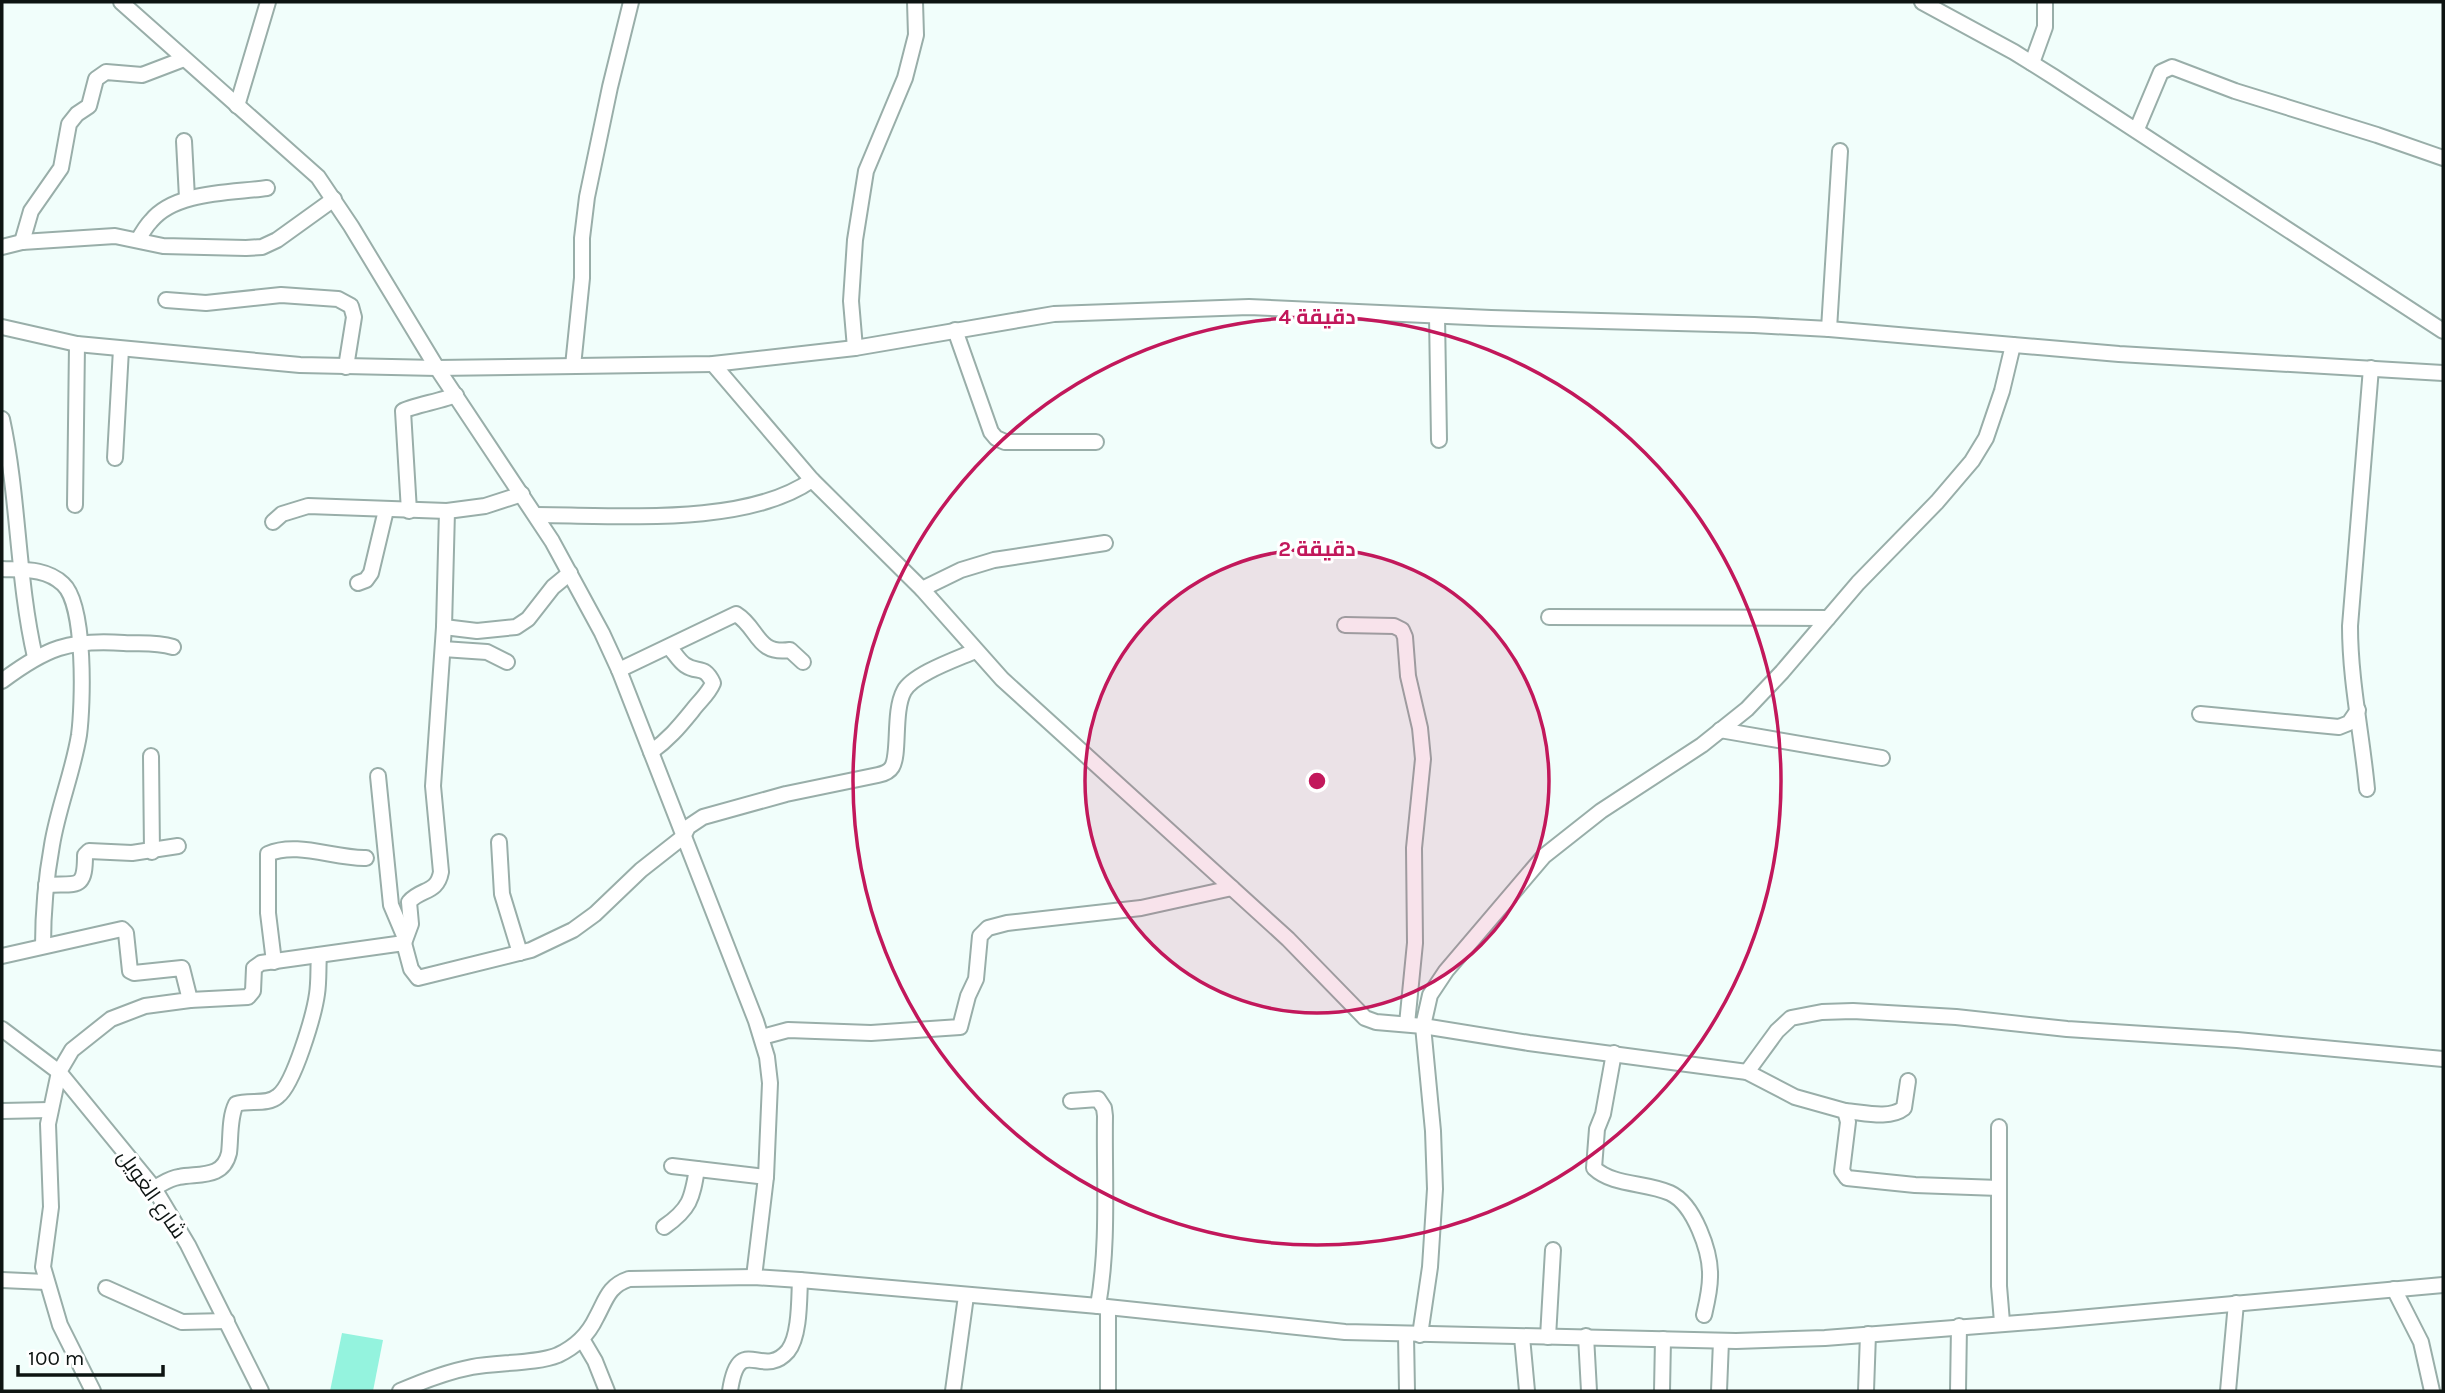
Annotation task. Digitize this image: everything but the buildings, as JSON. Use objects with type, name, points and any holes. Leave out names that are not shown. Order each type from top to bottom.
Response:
[{"type":"street","points":[[121,2],[318,177],[438,368],[536,515],[570,573],[619,670],[767,1057],[770,1083],[766,1177],[754,1277]]},
{"type":"street","points":[[237,106],[268,2]]},
{"type":"street","points":[[573,366],[587,197],[631,2]]},
{"type":"street","points":[[855,348],[851,301],[855,240],[866,170],[905,78],[916,35],[915,2]]},
{"type":"street","points":[[1922,2],[2032,63],[2137,129],[2443,331]]},
{"type":"street","points":[[2032,63],[2045,27],[2045,2]]},
{"type":"street","points":[[22,242],[31,211],[61,168],[69,124],[89,106],[92,86],[96,79],[106,72],[142,75],[184,59]]},
{"type":"street","points":[[2137,129],[2161,72],[2172,67],[2235,91],[2443,158]]},
{"type":"street","points":[[184,141],[187,198]]},
{"type":"street","points":[[1829,329],[1840,151]]},
{"type":"street","points":[[138,240],[151,219],[169,205],[187,198],[267,188]]},
{"type":"street","points":[[2,247],[22,242],[101,236],[163,246],[262,247],[277,240],[334,199]]},
{"type":"street","points":[[166,300],[206,303],[281,295],[338,299],[348,303],[354,310],[346,367]]},
{"type":"street","points":[[2,327],[77,344],[346,367],[713,364],[855,348],[1054,314],[1249,307],[1829,329],[2119,354],[2443,373]]},
{"type":"street","points":[[1437,316],[1439,440]]},
{"type":"street","points":[[955,330],[991,432],[996,438],[1005,442],[1096,442]]},
{"type":"street","points":[[75,505],[77,344]]},
{"type":"street","points":[[1407,1391],[1413,1335],[1430,1267],[1435,1189],[1433,1131],[1423,1026],[1430,995],[1446,971],[1523,877],[1544,856],[1601,811],[1720,730],[1764,692],[1972,461],[1992,424],[2013,345]]},
{"type":"street","points":[[115,458],[121,349]]},
{"type":"street","points":[[713,364],[812,480],[922,589],[1002,679],[1311,961],[1365,1018],[1376,1022],[1423,1026],[1747,1072],[1795,1097],[1845,1111],[1887,1114],[1899,1112],[1904,1108],[1908,1081]]},
{"type":"street","points":[[2367,789],[2351,669],[2350,626],[2371,368]]},
{"type":"street","points":[[409,511],[403,411],[456,395]]},
{"type":"street","points":[[2,419],[12,480],[25,607],[35,657]]},
{"type":"street","points":[[536,515],[712,514],[797,491],[812,480]]},
{"type":"street","points":[[274,522],[282,514],[308,506],[447,511],[485,506],[522,494]]},
{"type":"street","points":[[358,583],[366,580],[371,573],[386,510]]},
{"type":"street","points":[[404,941],[411,924],[409,902],[435,887],[441,872],[433,786],[443,649],[447,511]]},
{"type":"street","points":[[922,589],[961,570],[994,560],[1105,543]]},
{"type":"street","points":[[2,569],[44,573],[65,585],[75,608],[81,642],[79,738],[58,812],[46,885],[43,946]]},
{"type":"street","points":[[444,627],[477,631],[516,627],[528,619],[553,587],[570,573]]},
{"type":"street","points":[[619,670],[737,614],[766,648],[779,652],[790,650],[803,662]]},
{"type":"street","points":[[1549,617],[1828,618]]},
{"type":"street","points":[[1345,625],[1394,626],[1404,633],[1408,676],[1422,743],[1423,773],[1414,861],[1415,943],[1407,1024]]},
{"type":"street","points":[[2,681],[35,657],[81,642],[103,640],[155,643],[173,647]]},
{"type":"street","points":[[651,752],[676,732],[709,693],[713,683],[701,668],[686,666],[669,647]]},
{"type":"street","points":[[443,649],[487,652],[507,662]]},
{"type":"street","points":[[378,776],[391,905],[411,969],[418,978],[520,953],[545,944],[586,922],[641,870],[684,837],[688,827],[703,817],[760,800],[889,771],[894,762],[896,729],[904,691],[912,682],[975,651]]},
{"type":"street","points":[[2200,714],[2339,727],[2349,723],[2358,710]]},
{"type":"street","points":[[1720,730],[1882,758]]},
{"type":"street","points":[[151,756],[152,852]]},
{"type":"street","points":[[499,842],[502,894],[520,953]]},
{"type":"street","points":[[46,885],[77,883],[83,880],[85,855],[89,851],[152,852],[178,846]]},
{"type":"street","points":[[274,962],[268,913],[268,854],[288,850],[366,858]]},
{"type":"street","points":[[761,1037],[788,1030],[871,1033],[960,1027],[968,996],[976,979],[980,936],[988,928],[1007,923],[1140,908],[1232,888]]},
{"type":"street","points":[[2,956],[124,929],[130,971],[135,973],[182,968],[190,1000]]},
{"type":"street","points":[[93,1391],[60,1325],[43,1267],[51,1207],[48,1150],[50,1110],[59,1072],[72,1050],[110,1019],[145,1006],[248,997],[252,995],[256,965],[404,941]]},
{"type":"street","points":[[154,1188],[176,1177],[219,1170],[228,1156],[236,1104],[269,1101],[279,1096],[295,1068],[314,1011],[318,992],[319,955]]},
{"type":"street","points":[[1747,1072],[1777,1031],[1791,1018],[1802,1014],[1843,1011],[1956,1017],[2067,1029],[2237,1040],[2443,1059]]},
{"type":"street","name":"شارع الغويل","points":[[2,1029],[59,1072],[154,1188],[188,1245],[261,1391]]},
{"type":"street","points":[[1614,1053],[1603,1114],[1597,1129],[1594,1168],[1602,1176],[1669,1192],[1684,1205],[1703,1239],[1709,1258],[1711,1277],[1704,1315]]},
{"type":"street","points":[[1071,1101],[1098,1099],[1104,1108],[1107,1238],[1103,1307],[1108,1391]]},
{"type":"street","points":[[2,1111],[50,1110]]},
{"type":"street","points":[[1845,1111],[1848,1122],[1842,1167],[1844,1177],[1914,1185],[1999,1188]]},
{"type":"street","points":[[1999,1127],[1999,1274],[2002,1322]]},
{"type":"street","points":[[673,1167],[766,1177]]},
{"type":"street","points":[[664,1227],[682,1215],[688,1205],[697,1169]]},
{"type":"street","points":[[1548,1337],[1553,1250]]},
{"type":"street","points":[[400,1391],[436,1376],[473,1366],[555,1356],[582,1339],[596,1320],[608,1292],[620,1282],[629,1279],[754,1277],[800,1280],[1345,1332],[1721,1341],[1782,1340],[2056,1320],[2443,1285]]},
{"type":"street","points":[[2,1280],[46,1282]]},
{"type":"street","points":[[730,1391],[733,1370],[739,1362],[777,1360],[793,1343],[799,1314],[800,1280]]},
{"type":"street","points":[[106,1288],[181,1322],[227,1321]]},
{"type":"street","points":[[2394,1289],[2421,1342],[2432,1391]]},
{"type":"street","points":[[953,1391],[966,1296]]},
{"type":"street","points":[[2228,1391],[2235,1303]]},
{"type":"street","points":[[1958,1391],[1959,1326]]},
{"type":"street","points":[[1866,1391],[1868,1334]]},
{"type":"street","points":[[1587,1336],[1589,1391]]},
{"type":"street","points":[[1522,1337],[1527,1391]]},
{"type":"street","points":[[582,1339],[595,1361],[607,1391]]},
{"type":"street","points":[[1662,1391],[1663,1339]]},
{"type":"street","points":[[1719,1391],[1721,1341]]},
{"type":"green space","points":[[342,1333],[383,1340],[373,1391],[330,1391]]}]
